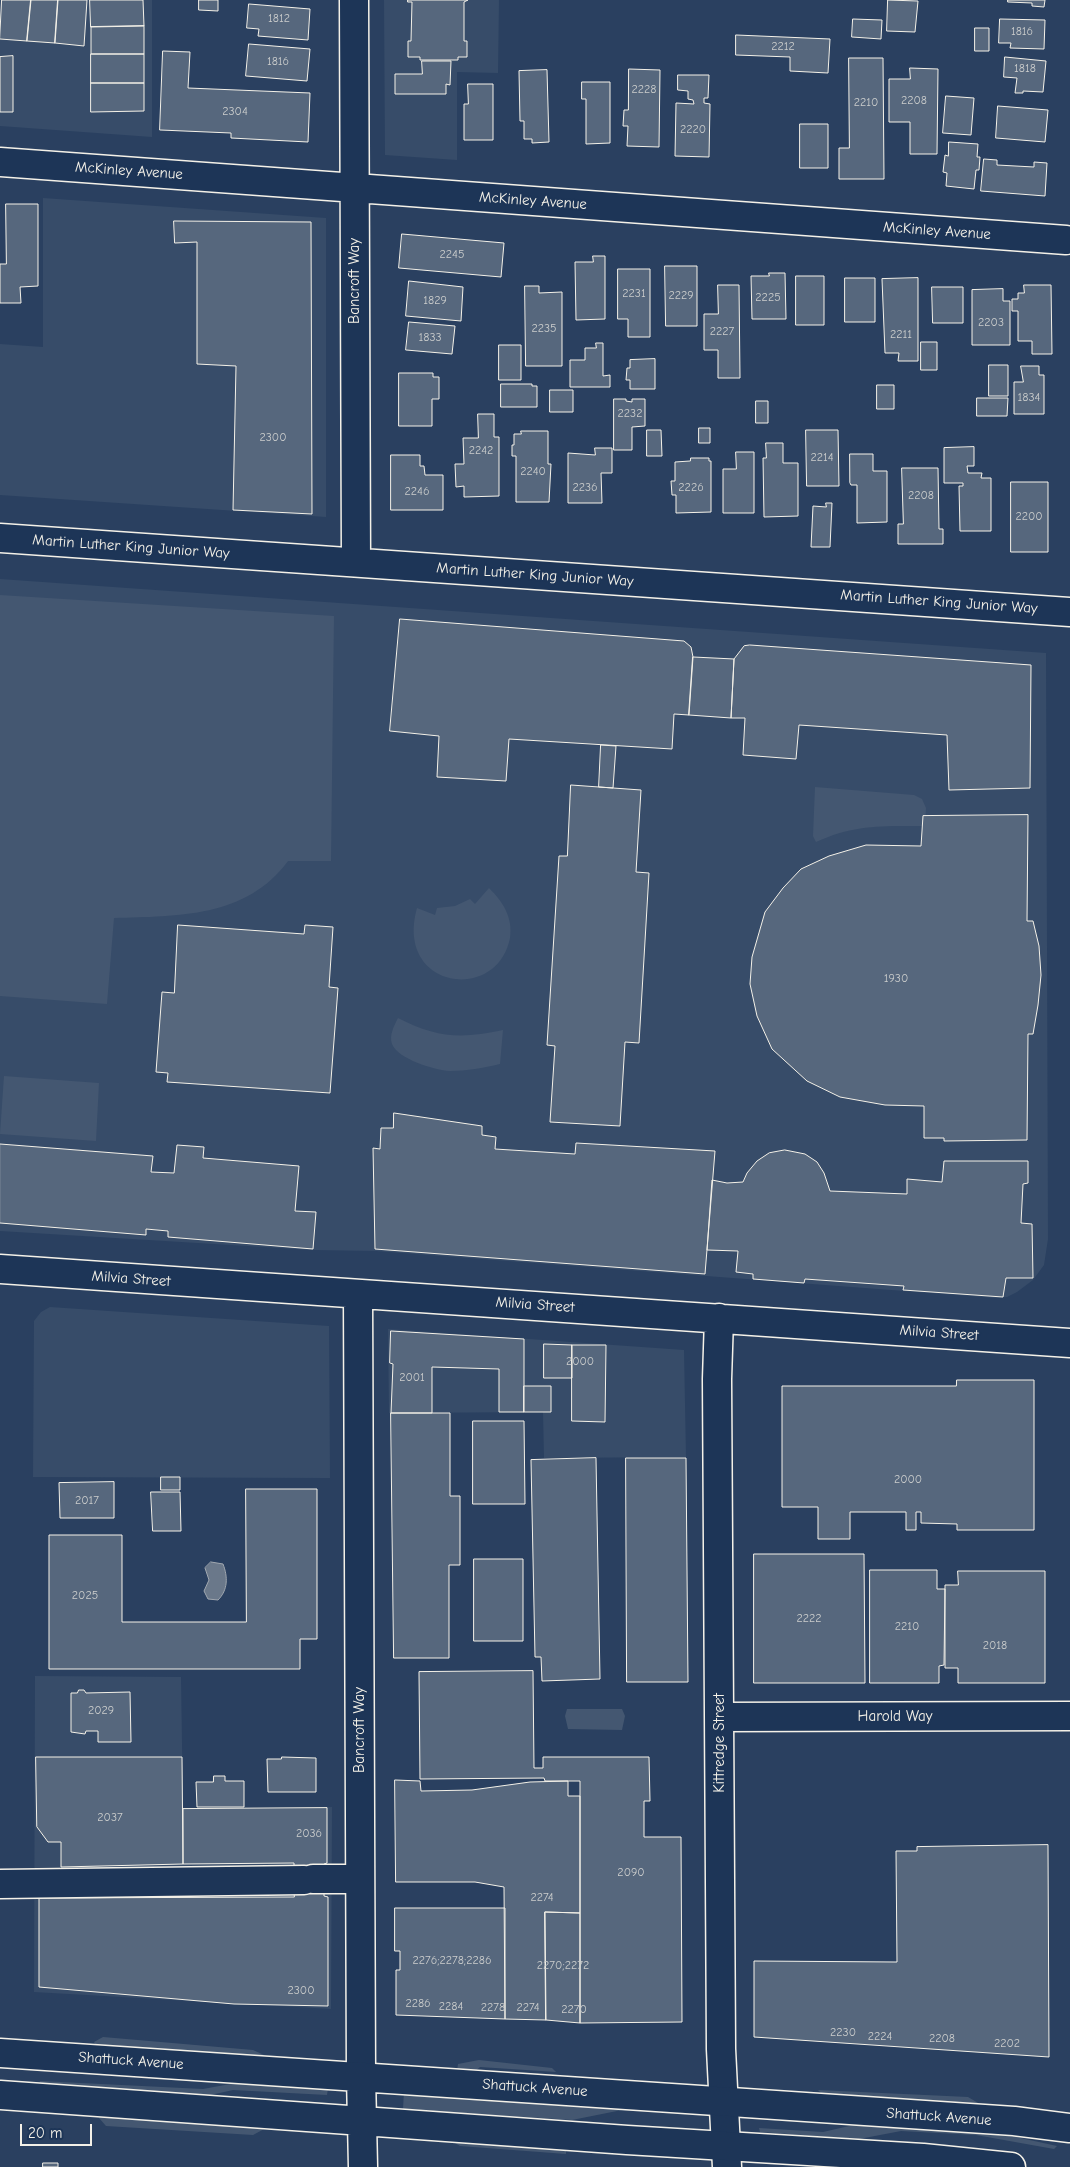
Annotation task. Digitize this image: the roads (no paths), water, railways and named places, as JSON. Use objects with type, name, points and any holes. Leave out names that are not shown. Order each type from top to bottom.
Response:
[{"type":"street","name":"Bancroft Way","points":[[354,0],[356,562]]},
{"type":"street","name":"McKinley Avenue","points":[[0,162],[1069,241]]},
{"type":"street","name":"Martin Luther King Junior Way","points":[[0,538],[1070,612]]},
{"type":"street","name":"Milvia Street","points":[[0,1269],[1070,1343]]},
{"type":"street","name":"Bancroft Way","points":[[358,1294],[363,2167]]},
{"type":"street","name":"Kittredge Street","points":[[719,1318],[717,1388],[721,2040],[727,2156]]},
{"type":"street","name":"Harold Way","points":[[720,1718],[1070,1716]]},
{"type":"street","points":[[0,1884],[360,1879]]},
{"type":"street","name":"Shattuck Avenue","points":[[0,2053],[1014,2121],[1070,2128]]},
{"type":"street","points":[[0,2094],[362,2120],[727,2156],[923,2158],[1011,2167]]}]
